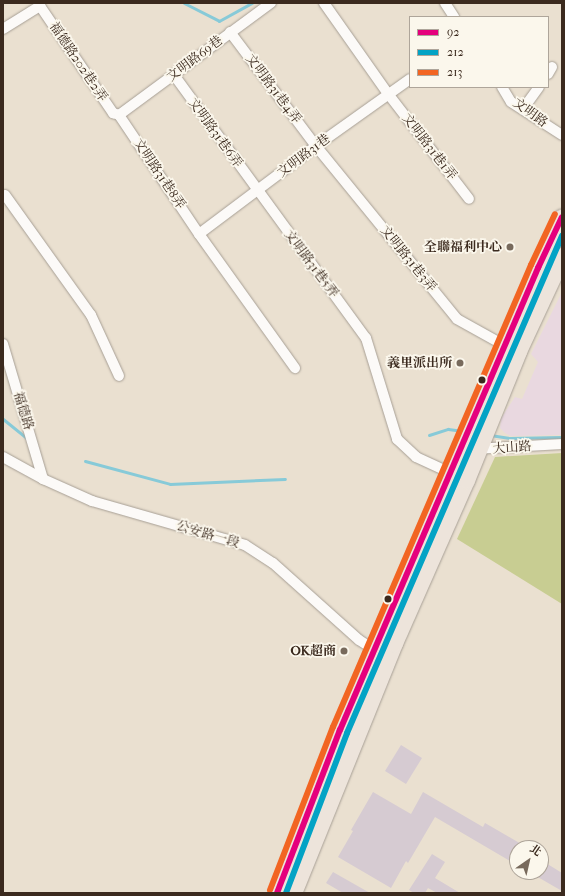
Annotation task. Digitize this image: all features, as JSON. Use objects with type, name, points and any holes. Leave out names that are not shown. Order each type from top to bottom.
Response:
[{"type":"main road","points":[[293,893],[381,654],[471,448],[511,349],[538,268],[562,217]]},
{"type":"main road","points":[[511,349],[562,256]]},
{"type":"main road","points":[[277,893],[340,730],[381,654]]},
{"type":"street","name":"文明路69巷","points":[[119,115],[271,3]]},
{"type":"street","name":"文明路31巷1弄","points":[[324,3],[389,95],[469,198]]},
{"type":"street","points":[[445,3],[453,16]]},
{"type":"street","name":"福德路202巷2弄","points":[[3,30],[40,6],[113,112],[119,115]]},
{"type":"street","name":"文明路31巷4弄","points":[[230,32],[316,146]]},
{"type":"street","name":"文明路31巷6弄","points":[[174,75],[257,191]]},
{"type":"street","name":"文明路31巷","points":[[199,234],[316,146],[409,80]]},
{"type":"street","name":"文明路","points":[[503,88],[511,102],[562,136]]},
{"type":"street","points":[[523,109],[537,88]]},
{"type":"street","name":"文明路31巷8弄","points":[[119,115],[199,234],[228,272],[295,368]]},
{"type":"street","name":"文明路31巷3弄","points":[[316,146],[457,319],[511,349]]},
{"type":"street","name":"文明路31巷5弄","points":[[257,191],[366,338],[397,439],[416,457],[458,477]]},
{"type":"street","points":[[4,195],[92,315],[119,376]]},
{"type":"street","name":"福德路","points":[[3,344],[43,479]]},
{"type":"street","name":"大山路","points":[[471,448],[562,444]]},
{"type":"street","name":"公安路一段","points":[[3,457],[43,479],[92,501],[245,545],[273,563],[381,654]]},
{"type":"shaded area","points":[[562,292],[562,435],[511,436],[500,428],[501,418],[515,397],[522,399],[538,362],[531,354]]},
{"type":"green space","points":[[562,453],[562,604],[457,539],[495,457]]},
{"type":"building","points":[[401,745],[422,758],[406,784],[385,771]]},
{"type":"building","points":[[373,792],[411,814],[423,792],[483,827],[485,823],[514,840],[509,840],[509,860],[435,817],[408,863],[406,861],[391,888],[338,857],[353,831],[351,830]]},
{"type":"building","points":[[432,854],[445,862],[435,878],[460,893],[437,893],[428,888],[425,893],[414,893],[409,890]]},
{"type":"building","points":[[549,865],[562,873],[562,891],[543,880],[549,880]]},
{"type":"building","points":[[333,872],[370,893],[343,893],[326,883]]},
{"type":"waterway","points":[[184,3],[219,21],[252,3]]},
{"type":"waterway","points":[[3,419],[28,439]]},
{"type":"waterway","points":[[429,435],[448,429],[463,431]]},
{"type":"waterway","points":[[490,435],[510,438],[562,437]]},
{"type":"waterway","points":[[85,461],[170,484],[285,479]]},
{"type":"transit line","name":"213","points":[[270,890],[333,727],[531,265],[555,214]]},
{"type":"transit line","name":"92","points":[[277,893],[340,730],[538,268],[562,217]]},
{"type":"transit line","name":"212","points":[[286,893],[347,733],[562,236]]},
{"type":"place","name":"全聯福利中心","points":[[510,247]]},
{"type":"place","name":"義里派出所","points":[[460,363]]},
{"type":"place","name":"OK超商","points":[[344,651]]}]
